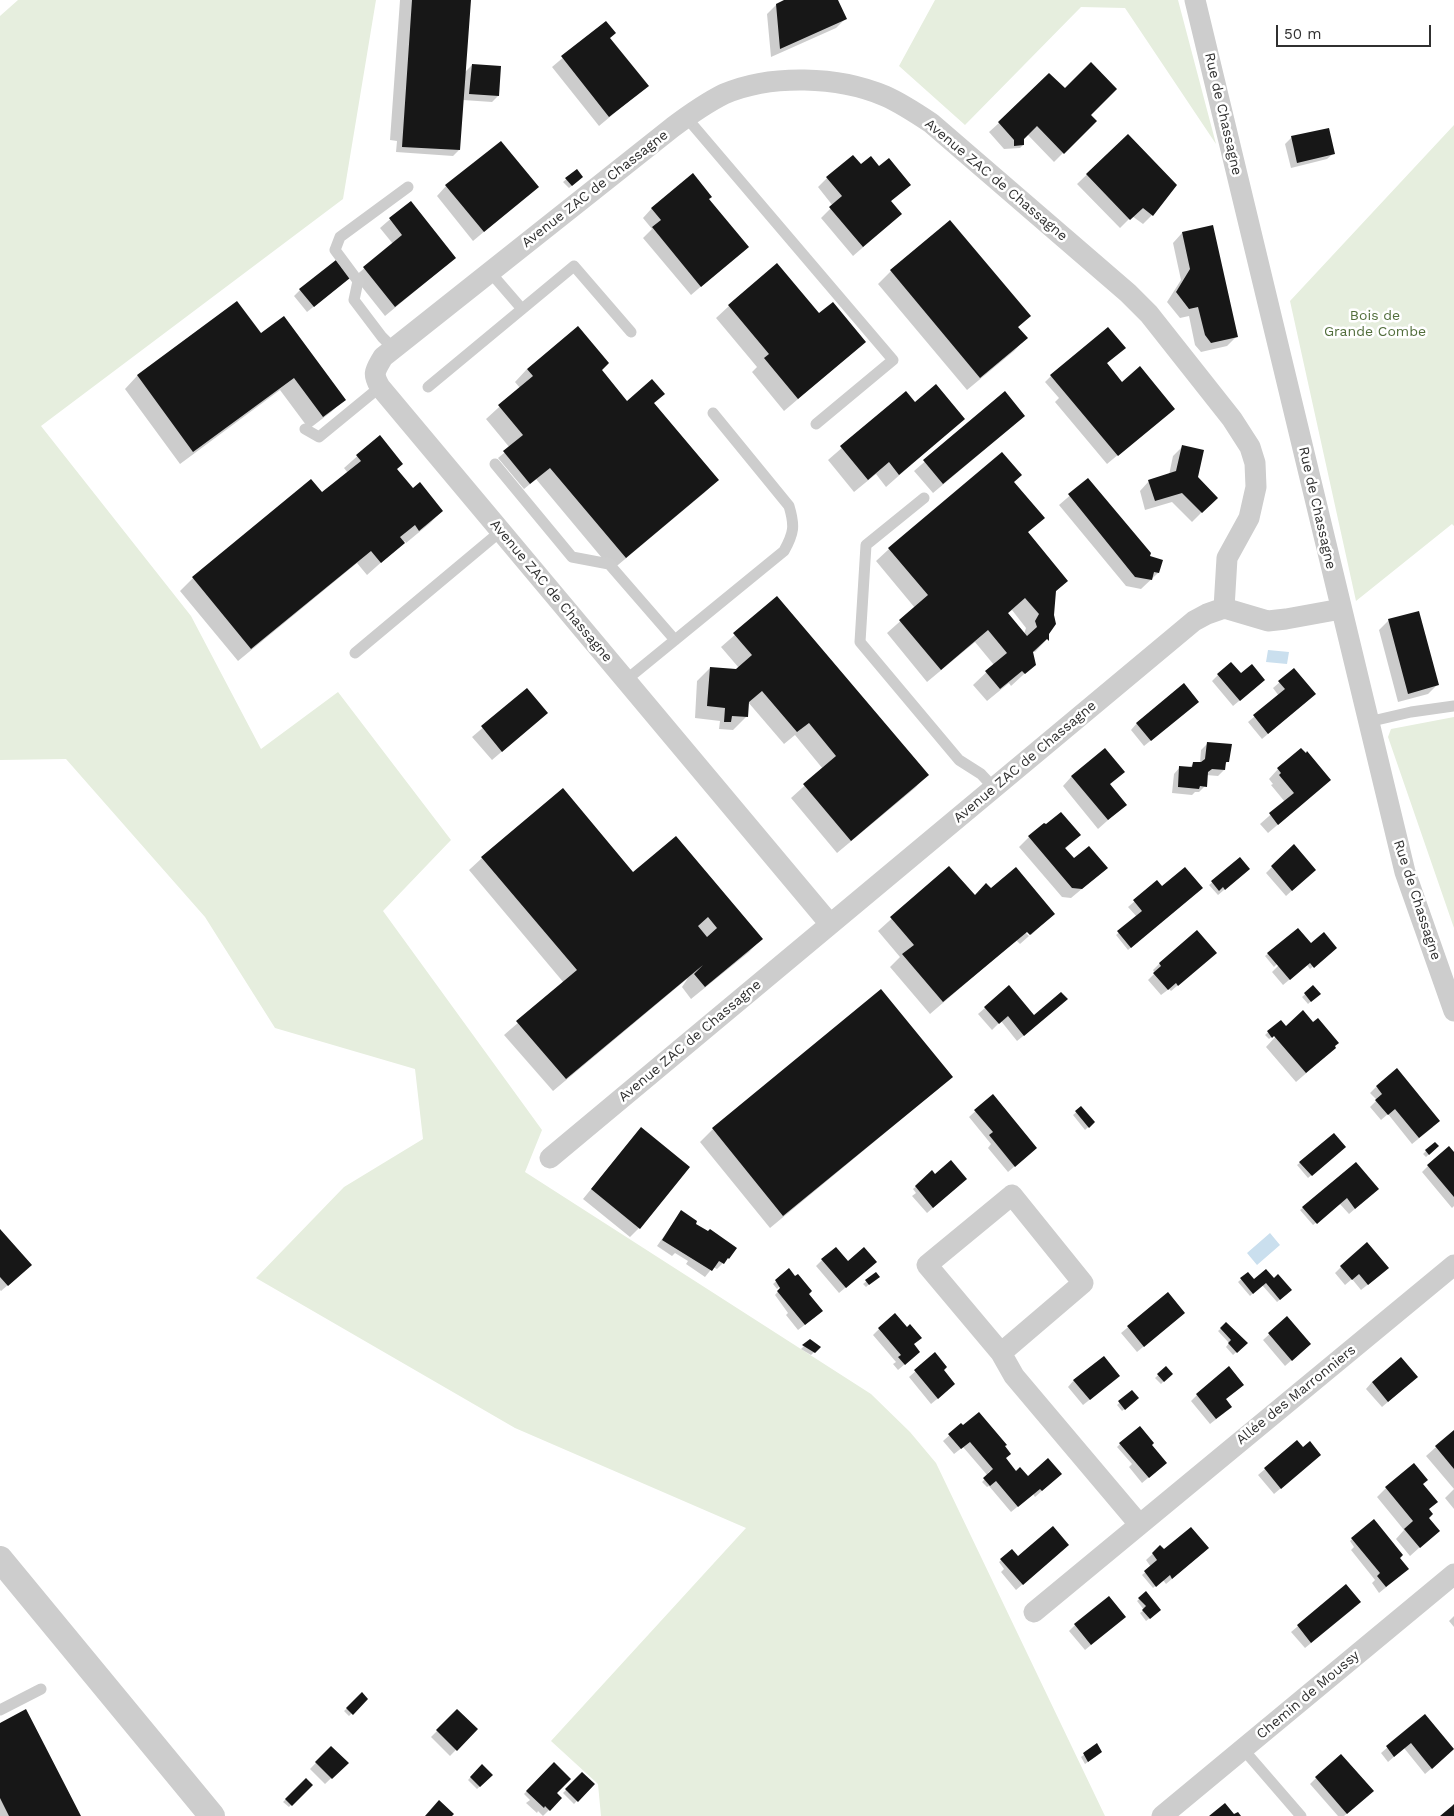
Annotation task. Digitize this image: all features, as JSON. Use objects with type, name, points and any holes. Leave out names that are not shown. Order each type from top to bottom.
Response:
[{"type":"street","name":"Rue de Chassagne","points":[[1195,0],[1405,872],[1454,1011]]},
{"type":"street","name":"Avenue ZAC de Chassagne","points":[[550,1158],[1194,621],[1206,614],[1224,608],[1227,558],[1249,518],[1256,487],[1255,463],[1250,447],[1232,419],[1150,314],[1128,293],[931,123],[909,108],[884,96],[850,85],[823,81],[788,81],[753,86],[725,94],[686,117],[384,357],[375,370],[374,377],[380,387],[830,924]]},
{"type":"street","points":[[1224,608],[1268,621],[1341,609]]},
{"type":"street","points":[[1000,1353],[1083,1283],[1012,1195],[927,1265],[1000,1353],[1014,1376],[1139,1524]]},
{"type":"street","name":"Allée des Marronniers","points":[[1034,1612],[1454,1266]]},
{"type":"street","points":[[0,1559],[212,1816]]},
{"type":"street","name":"Chemin de Moussy","points":[[1162,1816],[1454,1574]]},
{"type":"lane","points":[[686,117],[893,360],[816,424]]},
{"type":"lane","points":[[394,349],[382,337],[354,300],[358,281],[335,250],[340,238],[408,187]]},
{"type":"lane","points":[[428,387],[574,266],[631,332]]},
{"type":"lane","points":[[490,272],[522,309]]},
{"type":"lane","points":[[305,429],[319,437],[380,387]]},
{"type":"lane","points":[[626,680],[784,552],[792,537],[794,522],[789,506],[713,413]]},
{"type":"lane","points":[[495,464],[572,557],[609,564],[675,640]]},
{"type":"lane","points":[[924,498],[866,545],[860,642],[959,760],[981,774],[994,788]]},
{"type":"lane","points":[[355,653],[501,531]]},
{"type":"lane","points":[[1368,722],[1411,712],[1454,706]]},
{"type":"lane","points":[[0,1710],[41,1689]]},
{"type":"lane","points":[[1243,1749],[1301,1816]]},
{"type":"green space","points":[[18,0],[376,0],[343,199],[41,426],[191,616],[261,749],[338,692],[451,840],[383,911],[542,1130],[525,1172],[871,1394],[910,1432],[936,1463],[1105,1816],[601,1816],[598,1784],[551,1741],[746,1528],[515,1428],[256,1278],[344,1187],[423,1139],[415,1069],[275,1028],[205,917],[66,759],[0,760],[0,16]]},
{"type":"green space","points":[[935,0],[1178,0],[1216,144],[1125,8],[1081,7],[965,125],[899,66]]},
{"type":"green space","name":"Bois de Grande Combe","points":[[1454,125],[1454,526],[1452,524],[1356,601],[1290,301]]},
{"type":"green space","points":[[1454,717],[1454,928],[1388,737],[1391,729]]},
{"type":"water","points":[[1268,650],[1289,652],[1287,664],[1266,662]]},
{"type":"water","points":[[1270,1233],[1280,1245],[1257,1265],[1247,1253]]},
{"type":"building","points":[[412,0],[471,0],[460,150],[402,147]]},
{"type":"building","points":[[784,0],[838,0],[847,19],[780,49],[776,4]]},
{"type":"building","points":[[606,21],[616,33],[610,38],[649,86],[609,117],[561,56]]},
{"type":"building","points":[[1091,62],[1117,89],[1091,115],[1097,121],[1064,154],[1037,126],[1024,139],[1024,145],[1014,146],[1014,140],[998,122],[1049,73],[1065,88]]},
{"type":"building","points":[[472,64],[501,66],[499,96],[469,94]]},
{"type":"building","points":[[1329,128],[1335,154],[1297,163],[1291,136]]},
{"type":"building","points":[[1128,134],[1177,185],[1153,216],[1143,208],[1130,220],[1086,174]]},
{"type":"building","points":[[501,141],[539,187],[484,232],[445,185]]},
{"type":"building","points":[[853,155],[861,164],[871,156],[879,166],[889,158],[911,185],[891,201],[902,214],[863,247],[829,207],[842,196],[826,177]]},
{"type":"building","points":[[577,169],[583,177],[572,186],[565,178]]},
{"type":"building","points":[[693,173],[712,197],[709,199],[749,247],[701,287],[652,227],[661,220],[651,208]]},
{"type":"building","points":[[411,201],[456,258],[395,307],[363,267],[402,235],[389,218]]},
{"type":"building","points":[[950,220],[1031,316],[1018,327],[1028,338],[980,378],[890,270]]},
{"type":"building","points":[[1213,225],[1238,337],[1211,343],[1205,335],[1198,307],[1189,309],[1176,292],[1190,269],[1182,232]]},
{"type":"building","points":[[336,260],[350,278],[314,307],[299,289]]},
{"type":"building","points":[[777,263],[819,313],[833,302],[866,342],[798,399],[764,358],[769,354],[728,305]]},
{"type":"building","points":[[237,301],[261,333],[284,316],[346,400],[323,417],[294,378],[193,452],[137,375]]},
{"type":"building","points":[[578,326],[609,363],[602,370],[627,401],[652,379],[665,394],[654,403],[719,480],[626,558],[550,468],[530,484],[503,451],[523,435],[498,405],[533,376],[527,369]]},
{"type":"building","points":[[1108,327],[1126,348],[1107,363],[1122,382],[1140,366],[1175,409],[1118,456],[1050,375]]},
{"type":"building","points":[[936,384],[965,419],[899,475],[889,462],[868,480],[840,446],[906,391],[915,402]]},
{"type":"building","points":[[1005,391],[1025,416],[943,484],[923,460]]},
{"type":"building","points":[[380,435],[403,464],[397,469],[413,488],[420,482],[443,511],[419,531],[415,525],[400,537],[405,543],[381,563],[371,551],[251,649],[192,577],[311,479],[322,492],[361,461],[356,455]]},
{"type":"building","points":[[1182,445],[1204,450],[1198,477],[1218,498],[1202,513],[1182,493],[1155,501],[1148,480],[1176,471]]},
{"type":"building","points":[[1002,452],[1022,475],[1014,482],[1045,518],[1028,532],[1068,581],[1056,591],[1054,615],[1056,624],[1049,634],[1049,641],[1047,639],[1033,652],[1036,665],[1025,674],[1022,671],[1000,689],[985,671],[1007,653],[988,630],[941,670],[899,620],[928,595],[888,548]],"holes":[[[1025,598],[1039,614],[1035,621],[1037,627],[1027,636],[1008,613]]]},
{"type":"building","points":[[1088,478],[1151,553],[1150,556],[1163,560],[1159,573],[1154,572],[1152,580],[1135,577],[1068,494]]},
{"type":"building","points":[[777,596],[929,775],[851,841],[803,784],[836,756],[809,723],[797,732],[762,691],[749,702],[748,717],[732,716],[731,722],[724,722],[725,708],[707,706],[710,667],[736,669],[752,655],[733,633]]},
{"type":"building","points":[[1419,611],[1439,685],[1408,694],[1388,619]]},
{"type":"building","points":[[1231,662],[1241,673],[1252,664],[1265,680],[1240,701],[1217,674]]},
{"type":"building","points":[[1294,668],[1316,694],[1268,734],[1253,715],[1285,689],[1278,681]]},
{"type":"building","points":[[1184,683],[1199,702],[1151,741],[1136,723]]},
{"type":"building","points":[[527,688],[548,713],[502,752],[481,726]]},
{"type":"building","points":[[1207,742],[1232,744],[1229,762],[1226,762],[1225,770],[1212,769],[1208,772],[1207,787],[1200,786],[1199,789],[1178,787],[1179,766],[1192,767],[1193,762],[1201,762],[1205,759]]},
{"type":"building","points":[[1105,748],[1125,772],[1110,784],[1127,805],[1108,820],[1071,776]]},
{"type":"building","points":[[1301,748],[1306,753],[1307,751],[1331,780],[1278,825],[1269,813],[1294,793],[1279,775],[1281,773],[1277,768]]},
{"type":"building","points":[[563,788],[633,872],[676,836],[763,939],[705,987],[694,974],[703,965],[566,1079],[516,1021],[577,970],[481,857]],"holes":[[[708,917],[717,928],[707,937],[698,926]]]},
{"type":"building","points":[[1061,812],[1081,835],[1065,848],[1074,858],[1089,846],[1108,868],[1082,889],[1072,888],[1028,836]]},
{"type":"building","points":[[1294,844],[1316,870],[1292,891],[1271,866]]},
{"type":"building","points":[[1240,857],[1250,869],[1225,890],[1223,887],[1219,891],[1211,881]]},
{"type":"building","points":[[949,866],[975,895],[986,883],[991,888],[1016,867],[1055,914],[1030,935],[1027,932],[943,1002],[902,954],[914,945],[890,917]]},
{"type":"building","points":[[1185,867],[1203,888],[1131,948],[1117,931],[1142,911],[1133,900],[1157,880],[1162,886]]},
{"type":"building","points":[[1298,928],[1311,943],[1324,932],[1337,948],[1314,968],[1310,963],[1290,980],[1267,953]]},
{"type":"building","points":[[1197,930],[1217,953],[1178,986],[1176,983],[1168,990],[1153,973],[1161,966],[1159,963]]},
{"type":"building","points":[[1009,985],[1034,1015],[1061,992],[1068,999],[1024,1036],[1008,1016],[999,1024],[984,1007]]},
{"type":"building","points":[[1313,985],[1321,994],[1311,1002],[1304,993]]},
{"type":"building","points":[[881,989],[953,1077],[783,1216],[712,1128]]},
{"type":"building","points":[[1303,1010],[1313,1022],[1318,1018],[1339,1043],[1335,1046],[1336,1048],[1306,1073],[1274,1036],[1272,1038],[1267,1031],[1281,1020],[1286,1026]]},
{"type":"building","points":[[1397,1068],[1440,1121],[1419,1138],[1395,1109],[1388,1115],[1375,1100],[1382,1094],[1376,1086]]},
{"type":"building","points":[[993,1094],[1037,1148],[1015,1167],[989,1135],[993,1132],[974,1110]]},
{"type":"building","points":[[1081,1106],[1095,1122],[1089,1128],[1075,1111]]},
{"type":"building","points":[[641,1127],[690,1167],[640,1229],[591,1189]]},
{"type":"building","points":[[1334,1133],[1346,1147],[1312,1176],[1299,1162]]},
{"type":"building","points":[[1435,1142],[1439,1146],[1429,1155],[1425,1150]]},
{"type":"building","points":[[1449,1146],[1454,1152],[1454,1197],[1427,1165]]},
{"type":"building","points":[[951,1160],[967,1179],[933,1208],[915,1186],[932,1170],[935,1174]]},
{"type":"building","points":[[1356,1162],[1379,1189],[1355,1209],[1347,1198],[1317,1224],[1302,1207]]},
{"type":"building","points":[[681,1210],[697,1221],[696,1224],[708,1231],[710,1229],[737,1248],[724,1264],[719,1261],[712,1271],[662,1240]]},
{"type":"building","points":[[0,1229],[32,1265],[8,1286],[0,1277]]},
{"type":"building","points":[[1367,1242],[1389,1268],[1368,1285],[1359,1274],[1352,1280],[1340,1266]]},
{"type":"building","points":[[836,1247],[848,1261],[864,1247],[877,1262],[846,1288],[821,1259]]},
{"type":"building","points":[[789,1268],[795,1276],[798,1274],[812,1291],[809,1294],[823,1311],[805,1325],[777,1291],[780,1288],[775,1280]]},
{"type":"building","points":[[1266,1269],[1274,1278],[1278,1274],[1292,1290],[1280,1300],[1266,1283],[1253,1294],[1240,1278],[1248,1272],[1254,1279]]},
{"type":"building","points":[[876,1272],[880,1277],[869,1285],[865,1280]]},
{"type":"building","points":[[1168,1292],[1185,1313],[1144,1347],[1127,1326]]},
{"type":"building","points":[[895,1313],[907,1327],[910,1324],[922,1338],[914,1344],[920,1352],[905,1365],[898,1357],[901,1355],[878,1328]]},
{"type":"building","points":[[1287,1316],[1311,1344],[1292,1361],[1268,1333]]},
{"type":"building","points":[[1226,1322],[1248,1343],[1237,1353],[1228,1343],[1231,1340],[1220,1328]]},
{"type":"building","points":[[810,1339],[821,1347],[815,1353],[802,1345]]},
{"type":"building","points":[[935,1352],[947,1367],[944,1370],[955,1384],[938,1399],[914,1370]]},
{"type":"building","points":[[1104,1356],[1120,1376],[1090,1400],[1073,1380]]},
{"type":"building","points":[[1401,1357],[1418,1377],[1388,1402],[1372,1382]]},
{"type":"building","points":[[1166,1366],[1173,1374],[1164,1382],[1157,1374]]},
{"type":"building","points":[[1229,1366],[1244,1385],[1226,1399],[1232,1407],[1216,1419],[1196,1394]]},
{"type":"building","points":[[1132,1390],[1139,1398],[1125,1410],[1118,1401]]},
{"type":"building","points":[[979,1412],[1007,1445],[1005,1446],[1011,1454],[1006,1458],[1016,1471],[1020,1467],[1028,1476],[1048,1458],[1062,1474],[1042,1491],[1040,1489],[1018,1507],[996,1481],[990,1486],[983,1478],[993,1469],[970,1442],[961,1449],[948,1434]]},
{"type":"building","points":[[1140,1426],[1154,1443],[1152,1445],[1167,1463],[1149,1478],[1119,1443]]},
{"type":"building","points":[[1454,1430],[1454,1469],[1435,1446]]},
{"type":"building","points":[[1297,1440],[1303,1447],[1310,1441],[1321,1455],[1281,1489],[1264,1468]]},
{"type":"building","points":[[1414,1463],[1428,1480],[1423,1484],[1438,1502],[1429,1509],[1433,1514],[1429,1518],[1440,1531],[1420,1548],[1404,1529],[1413,1521],[1385,1487]]},
{"type":"building","points":[[1374,1519],[1403,1555],[1400,1558],[1409,1569],[1386,1587],[1377,1576],[1380,1573],[1351,1538]]},
{"type":"building","points":[[1053,1526],[1069,1545],[1023,1585],[1000,1559],[1012,1549],[1018,1556]]},
{"type":"building","points":[[1191,1527],[1209,1548],[1172,1579],[1170,1575],[1156,1587],[1144,1571],[1157,1560],[1152,1553],[1160,1545],[1164,1549]]},
{"type":"building","points":[[1346,1584],[1361,1602],[1311,1643],[1297,1625]]},
{"type":"building","points":[[1146,1591],[1161,1610],[1150,1619],[1142,1610],[1146,1606],[1138,1598]]},
{"type":"building","points":[[1109,1596],[1126,1617],[1091,1645],[1074,1624]]},
{"type":"building","points":[[362,1692],[368,1699],[353,1715],[346,1708]]},
{"type":"building","points":[[26,1709],[81,1816],[9,1816],[0,1798],[0,1723]]},
{"type":"building","points":[[457,1709],[478,1729],[457,1751],[436,1730]]},
{"type":"building","points":[[1425,1714],[1454,1749],[1432,1769],[1411,1743],[1394,1757],[1386,1746]]},
{"type":"building","points":[[1097,1743],[1102,1752],[1088,1762],[1083,1753]]},
{"type":"building","points":[[331,1746],[349,1763],[332,1779],[315,1762]]},
{"type":"building","points":[[1341,1754],[1374,1791],[1347,1814],[1315,1777]]},
{"type":"building","points":[[554,1762],[571,1779],[557,1793],[562,1798],[550,1811],[545,1806],[544,1808],[526,1791]]},
{"type":"building","points":[[482,1764],[493,1775],[480,1787],[470,1777]]},
{"type":"building","points":[[582,1772],[595,1784],[578,1802],[565,1789]]},
{"type":"building","points":[[306,1778],[313,1785],[292,1806],[285,1799]]},
{"type":"building","points":[[439,1800],[454,1814],[452,1816],[425,1816]]},
{"type":"building","points":[[1225,1803],[1234,1814],[1238,1812],[1241,1816],[1209,1816]]},
{"type":"building","points":[[1454,1804],[1454,1816],[1440,1816],[1452,1806]]}]
